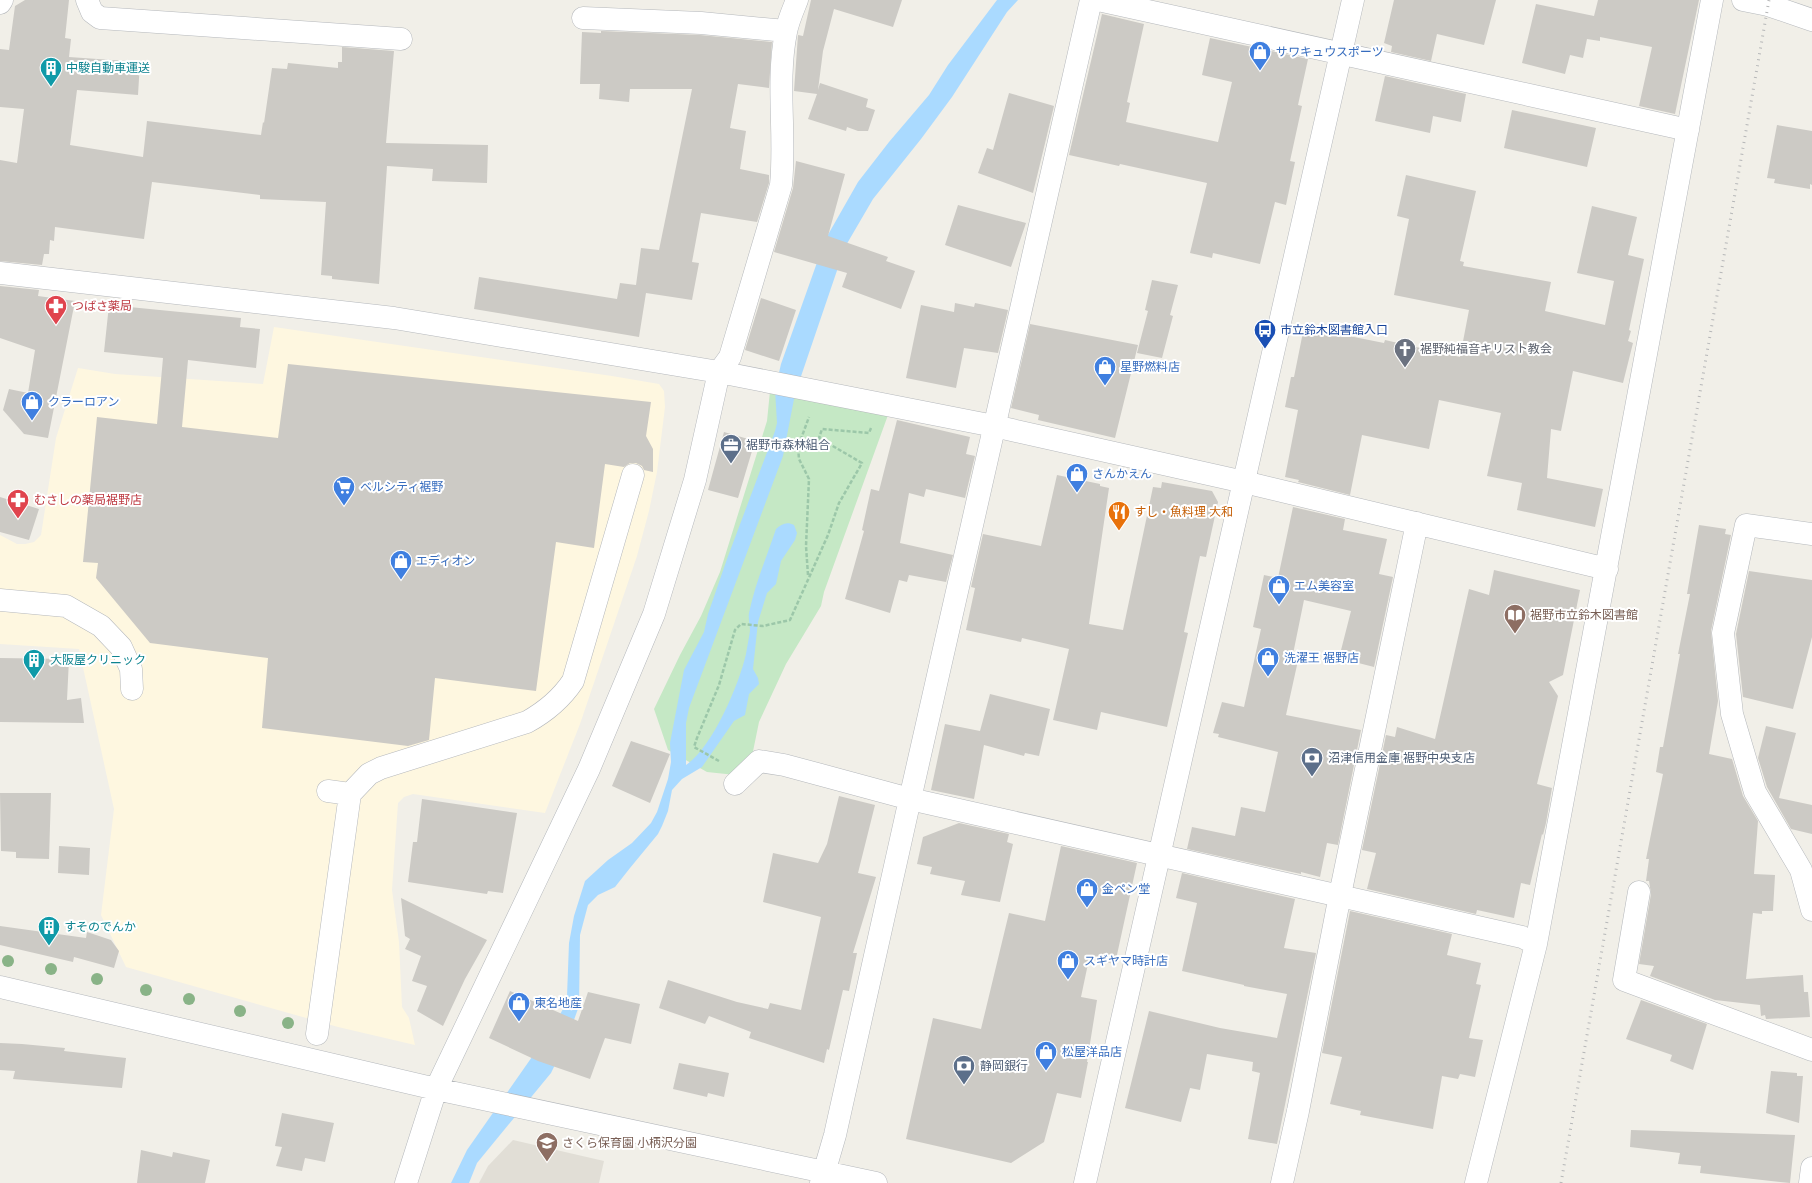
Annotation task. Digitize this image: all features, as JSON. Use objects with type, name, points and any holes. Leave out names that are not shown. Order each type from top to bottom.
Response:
[{"type":"street","points":[[87,0],[92,12],[100,18],[401,39]]},
{"type":"street","points":[[406,1183],[436,1089],[589,769],[654,614],[695,480],[719,372],[730,357],[781,185],[780,80],[786,30],[797,0]]},
{"type":"street","points":[[823,1177],[835,1135],[1091,0]]},
{"type":"street","points":[[1098,0],[1688,130]]},
{"type":"street","points":[[1085,1183],[1353,0]]},
{"type":"street","points":[[1476,1183],[1536,944],[1712,0]]},
{"type":"street","points":[[1743,0],[1812,20]]},
{"type":"street","points":[[583,18],[701,23],[786,30]]},
{"type":"street","points":[[0,273],[394,318],[802,387],[994,426],[1244,482],[1607,569]]},
{"type":"street","points":[[317,1034],[350,794],[369,774],[381,768],[527,722],[544,713],[566,691],[573,681],[578,666],[632,474]]},
{"type":"street","points":[[1282,1183],[1298,1111],[1340,895],[1417,523]]},
{"type":"street","points":[[1812,534],[1746,525],[1724,633],[1732,714],[1755,792],[1801,870],[1812,910]]},
{"type":"street","points":[[0,600],[66,606],[101,626],[121,647],[131,669],[132,689]]},
{"type":"street","points":[[735,784],[759,761],[784,765],[910,799],[1160,854],[1522,937],[1536,944]]},
{"type":"street","points":[[328,791],[350,794]]},
{"type":"street","points":[[1639,892],[1624,980],[1812,1050]]},
{"type":"street","points":[[0,987],[436,1089],[541,1111],[823,1177],[876,1183]]},
{"type":"street","points":[[1810,1183],[1812,1168]]},
{"type":"path","points":[[711,757],[694,747],[719,685],[735,630],[741,624],[763,626],[790,620],[828,535],[839,503],[862,463],[819,438],[822,429],[869,433],[872,426]]},
{"type":"path","points":[[798,447],[799,459],[809,479],[806,546],[808,577]]},
{"type":"shaded area","points":[[274,327],[612,376],[659,384],[664,391],[665,407],[657,472],[649,511],[637,556],[580,724],[545,813],[413,794],[404,797],[398,803],[392,890],[399,942],[402,1007],[409,1018],[415,1045],[338,1027],[126,967],[101,915],[114,809],[79,649],[0,644],[0,535],[17,544],[25,544],[34,542],[41,535],[56,438],[78,368],[115,374],[263,384]]},
{"type":"shaded area","name":"さくら保育園 小柄沢分園","points":[[513,1140],[604,1161],[599,1183],[479,1183],[488,1166]]},
{"type":"green space","points":[[770,391],[888,415],[824,592],[821,606],[786,664],[759,722],[749,771],[745,776],[707,772],[668,750],[654,709],[701,616],[720,572],[767,421]]},
{"type":"water","points":[[997,0],[1018,0],[1007,12],[952,97],[921,139],[873,199],[845,247],[795,394],[783,456],[689,708],[686,723],[686,765],[696,757],[715,731],[731,698],[746,654],[750,631],[749,613],[754,591],[776,529],[789,523],[794,525],[797,533],[795,540],[781,561],[776,584],[767,593],[758,622],[753,669],[758,678],[759,684],[749,694],[745,715],[734,721],[702,767],[682,779],[672,790],[668,811],[658,834],[615,887],[598,895],[588,905],[580,935],[579,1006],[566,1042],[551,1073],[477,1163],[469,1183],[451,1183],[467,1150],[555,1024],[564,1007],[567,996],[569,943],[574,916],[585,881],[608,860],[632,843],[651,823],[657,812],[668,779],[671,762],[670,743],[684,670],[704,632],[708,614],[727,559],[775,431],[777,423],[775,390],[781,364],[825,240],[858,182],[889,142],[929,95],[948,65]]},
{"type":"building","points":[[25,0],[69,0],[65,38],[71,39],[69,57],[140,62],[138,95],[77,90],[70,145],[143,157],[147,121],[261,135],[272,68],[287,69],[288,63],[338,68],[338,62],[342,62],[342,47],[394,51],[386,143],[488,145],[487,183],[432,181],[433,169],[387,166],[379,284],[332,279],[332,276],[321,275],[326,202],[260,199],[260,195],[152,182],[144,239],[55,227],[54,241],[50,240],[49,254],[44,254],[42,265],[0,261],[0,160],[17,163],[24,109],[0,107],[0,49],[9,50],[15,6]]},
{"type":"building","points":[[811,0],[902,0],[893,27],[834,9],[823,51],[818,90],[820,83],[868,99],[866,107],[875,110],[868,131],[858,131],[847,127],[846,131],[808,119],[817,94],[794,91],[798,35],[803,36]]},
{"type":"building","points":[[1394,0],[1496,0],[1484,45],[1437,34],[1431,61],[1391,52],[1392,46],[1384,43]]},
{"type":"building","points":[[1598,0],[1699,0],[1675,114],[1639,106],[1652,47],[1600,37],[1600,41],[1587,39],[1583,58],[1570,55],[1565,74],[1522,63],[1536,4],[1594,16]]},
{"type":"building","points":[[1102,14],[1144,24],[1127,102],[1130,103],[1126,122],[1218,142],[1232,82],[1202,75],[1210,38],[1308,59],[1298,105],[1302,106],[1290,161],[1295,162],[1286,205],[1275,202],[1260,264],[1213,253],[1212,258],[1190,253],[1207,183],[1120,164],[1119,166],[1069,155]]},
{"type":"building","points":[[601,31],[700,35],[772,42],[769,88],[738,84],[730,128],[746,131],[740,169],[769,175],[769,183],[757,222],[701,213],[692,262],[699,263],[692,300],[646,293],[639,337],[474,309],[479,277],[617,299],[620,283],[636,285],[641,248],[659,250],[692,89],[630,89],[629,102],[599,99],[600,84],[580,84],[582,32],[601,33]]},
{"type":"building","points":[[1385,76],[1466,94],[1461,122],[1433,116],[1430,133],[1375,121]]},
{"type":"building","points":[[1009,93],[1054,106],[1033,193],[978,173],[987,148],[993,150]]},
{"type":"building","points":[[1512,110],[1596,128],[1587,167],[1504,148]]},
{"type":"building","points":[[1777,125],[1812,131],[1812,185],[1810,184],[1810,189],[1774,183],[1775,179],[1767,178]]},
{"type":"building","points":[[796,161],[845,174],[828,236],[888,257],[886,261],[915,271],[901,309],[842,287],[847,273],[774,252],[793,188]]},
{"type":"building","points":[[1406,175],[1476,191],[1460,261],[1464,262],[1463,266],[1551,282],[1545,311],[1605,325],[1614,281],[1577,273],[1592,206],[1637,217],[1628,255],[1644,259],[1629,330],[1631,331],[1628,341],[1633,343],[1623,383],[1573,371],[1561,431],[1551,429],[1547,478],[1603,489],[1595,527],[1517,510],[1522,483],[1487,476],[1501,413],[1439,400],[1429,449],[1362,435],[1350,495],[1298,482],[1299,480],[1285,477],[1298,410],[1285,407],[1291,377],[1294,377],[1304,327],[1384,343],[1385,340],[1460,357],[1469,310],[1394,295],[1409,219],[1397,216]]},
{"type":"building","points":[[958,205],[1026,223],[1011,267],[945,245]]},
{"type":"building","points":[[1152,280],[1178,285],[1170,315],[1173,316],[1162,358],[1137,353],[1148,311],[1145,310]]},
{"type":"building","points":[[0,286],[39,290],[38,296],[75,301],[48,438],[24,434],[3,410],[9,389],[28,393],[35,350],[0,338]]},
{"type":"building","points":[[761,298],[796,310],[779,361],[745,350]]},
{"type":"building","points":[[955,303],[974,307],[975,303],[1008,310],[998,353],[964,348],[956,388],[906,378],[921,305],[954,312]]},
{"type":"building","name":"ベルシティ裾野","points":[[109,305],[241,318],[240,327],[260,329],[256,368],[188,360],[182,427],[278,438],[288,364],[651,402],[646,436],[653,449],[653,472],[644,470],[642,466],[636,463],[630,463],[624,467],[605,464],[594,548],[556,542],[536,691],[435,678],[429,740],[408,746],[262,728],[268,658],[150,643],[96,578],[98,563],[83,562],[97,417],[157,424],[163,358],[104,352]]},
{"type":"building","points":[[1030,324],[1138,345],[1115,438],[1038,420],[1039,415],[1011,408]]},
{"type":"building","points":[[897,420],[970,437],[966,454],[975,456],[965,498],[926,489],[924,497],[909,493],[900,543],[953,555],[946,582],[909,575],[907,582],[899,580],[890,613],[845,599],[864,531],[862,530],[871,489],[879,491]]},
{"type":"building","name":"裾野市森林組合","points":[[724,432],[755,441],[738,498],[708,490]]},
{"type":"building","points":[[1057,475],[1100,484],[1100,486],[1109,488],[1089,624],[1123,630],[1153,487],[1161,488],[1162,482],[1212,491],[1218,502],[1206,557],[1200,556],[1184,632],[1188,633],[1167,727],[1101,712],[1097,730],[1053,720],[1069,649],[1022,638],[1021,642],[966,630],[975,588],[971,587],[983,534],[1041,546]]},
{"type":"building","name":"むさしの薬局裾野店","points":[[0,497],[39,509],[29,540],[0,532]]},
{"type":"building","points":[[1293,507],[1345,519],[1343,530],[1387,539],[1379,574],[1393,577],[1374,667],[1339,658],[1351,611],[1304,600],[1293,654],[1299,656],[1286,715],[1361,730],[1338,845],[1327,843],[1320,877],[1187,849],[1192,827],[1235,836],[1241,807],[1265,812],[1278,752],[1218,737],[1219,734],[1213,733],[1222,702],[1244,707],[1261,629],[1253,627],[1264,575],[1278,578]]},
{"type":"building","points":[[1699,525],[1726,529],[1725,534],[1731,535],[1711,631],[1718,701],[1709,754],[1732,759],[1743,796],[1758,821],[1754,874],[1775,875],[1773,911],[1762,911],[1762,914],[1753,913],[1746,979],[1803,975],[1804,992],[1808,992],[1810,1017],[1766,1019],[1765,1015],[1761,1016],[1760,1005],[1715,1000],[1650,976],[1654,966],[1639,964],[1651,894],[1649,881],[1646,881],[1649,859],[1646,859],[1663,774],[1656,772],[1660,747],[1663,747],[1680,654],[1678,654],[1690,594],[1687,594]]},
{"type":"building","points":[[1494,570],[1580,590],[1563,675],[1549,682],[1558,696],[1537,784],[1552,788],[1546,823],[1530,885],[1521,883],[1514,918],[1477,910],[1476,914],[1367,889],[1376,853],[1362,850],[1386,735],[1395,737],[1397,727],[1435,739],[1469,589],[1489,595]]},
{"type":"building","points":[[1749,571],[1812,580],[1812,637],[1793,709],[1743,697],[1736,634]]},
{"type":"building","name":"大阪屋クリニック","points":[[0,658],[69,659],[67,700],[81,698],[84,723],[0,722]]},
{"type":"building","points":[[990,694],[1050,709],[1039,756],[1025,753],[1024,756],[984,745],[974,799],[931,790],[945,724],[980,731]]},
{"type":"building","points":[[1766,726],[1796,733],[1779,798],[1812,805],[1812,834],[1791,829],[1767,787],[1758,758]]},
{"type":"building","points":[[631,741],[670,754],[650,803],[612,786]]},
{"type":"building","points":[[0,793],[51,793],[49,859],[16,858],[16,852],[1,851]]},
{"type":"building","points":[[839,796],[875,805],[858,873],[876,877],[853,953],[857,953],[849,991],[843,990],[829,1050],[827,1049],[824,1063],[749,1038],[751,1032],[709,1016],[705,1024],[659,1008],[668,980],[737,1002],[768,1009],[770,1003],[801,1010],[821,917],[763,902],[773,853],[818,863],[827,844]]},
{"type":"building","points":[[422,799],[517,813],[503,893],[488,891],[487,894],[408,882],[413,842],[417,842]]},
{"type":"building","points":[[959,823],[1009,834],[1007,842],[1013,844],[1000,902],[961,895],[965,881],[930,874],[932,867],[917,864],[923,837]]},
{"type":"building","points":[[59,846],[90,848],[89,875],[58,873]]},
{"type":"building","points":[[1061,846],[1137,863],[1115,964],[1089,959],[1081,997],[1097,1000],[1081,1098],[1057,1093],[1044,1142],[1011,1163],[906,1139],[933,1018],[981,1029],[1009,913],[1045,921]]},
{"type":"building","points":[[1182,873],[1295,899],[1284,948],[1316,953],[1277,1144],[1248,1139],[1260,1073],[1252,1071],[1253,1062],[1207,1054],[1200,1090],[1190,1088],[1181,1122],[1125,1108],[1149,1011],[1220,1028],[1277,1038],[1287,994],[1244,986],[1182,971],[1197,903],[1176,898]]},
{"type":"building","points":[[401,898],[487,940],[465,979],[443,1026],[417,1011],[427,986],[412,981],[421,956],[405,949],[410,939],[405,936]]},
{"type":"building","points":[[1350,911],[1452,934],[1447,955],[1481,963],[1476,984],[1481,985],[1469,1038],[1483,1040],[1475,1077],[1460,1074],[1458,1079],[1442,1076],[1433,1129],[1360,1115],[1361,1111],[1330,1104],[1342,1057],[1322,1053]]},
{"type":"building","points":[[0,926],[86,938],[87,932],[111,940],[119,951],[114,968],[74,957],[73,962],[0,945]]},
{"type":"building","points":[[510,991],[578,1021],[588,992],[640,1004],[631,1044],[605,1038],[590,1079],[538,1061],[489,1038]]},
{"type":"building","points":[[1641,1000],[1707,1024],[1693,1070],[1670,1061],[1672,1055],[1626,1039]]},
{"type":"building","points":[[0,1043],[65,1048],[64,1051],[126,1058],[122,1088],[13,1079],[15,1071],[0,1070]]},
{"type":"building","points":[[679,1063],[729,1073],[724,1097],[708,1093],[707,1097],[673,1089]]},
{"type":"building","points":[[1771,1071],[1797,1073],[1797,1076],[1803,1076],[1799,1123],[1766,1113]]},
{"type":"building","points":[[282,1113],[334,1123],[325,1162],[305,1158],[302,1171],[276,1166],[282,1147],[275,1146]]},
{"type":"building","points":[[1631,1130],[1795,1135],[1790,1183],[1700,1173],[1701,1166],[1678,1164],[1680,1153],[1630,1147]]},
{"type":"building","points":[[141,1150],[172,1157],[173,1152],[210,1160],[205,1183],[137,1183]]},
{"type":"railway","points":[[1561,1183],[1769,0]]},
{"type":"place","name":"サワキュウスポーツ","points":[[1260,72]]},
{"type":"place","name":"中駿自動車運送","points":[[51,88]]},
{"type":"place","name":"つばさ薬局","points":[[56,326]]},
{"type":"place","name":"市立鈴木図書館入口","points":[[1265,350]]},
{"type":"place","name":"裾野純福音キリスト教会","points":[[1405,368]]},
{"type":"place","name":"星野燃料店","points":[[1105,386]]},
{"type":"place","name":"クラーロアン","points":[[32,422]]},
{"type":"place","name":"裾野市森林組合","points":[[731,464]]},
{"type":"place","name":"さんかえん","points":[[1077,494]]},
{"type":"place","name":"ベルシティ裾野","points":[[344,506]]},
{"type":"place","name":"むさしの薬局裾野店","points":[[18,520]]},
{"type":"place","name":"すし・魚料理 大和","points":[[1119,532]]},
{"type":"place","name":"エディオン","points":[[401,580]]},
{"type":"place","name":"エム美容室","points":[[1279,606]]},
{"type":"place","name":"裾野市立鈴木図書館","points":[[1515,634]]},
{"type":"place","name":"洗濯王 裾野店","points":[[1268,678]]},
{"type":"place","name":"大阪屋クリニック","points":[[34,680]]},
{"type":"place","name":"沼津信用金庫 裾野中央支店","points":[[1312,778]]},
{"type":"place","name":"金ペン堂","points":[[1087,908]]},
{"type":"place","name":"すそのでんか","points":[[49,946]]},
{"type":"place","name":"スギヤマ時計店","points":[[1068,980]]},
{"type":"place","name":"東名地産","points":[[519,1022]]},
{"type":"place","name":"松屋洋品店","points":[[1046,1072]]},
{"type":"place","name":"静岡銀行","points":[[964,1086]]},
{"type":"place","name":"さくら保育園 小柄沢分園","points":[[547,1162]]}]
